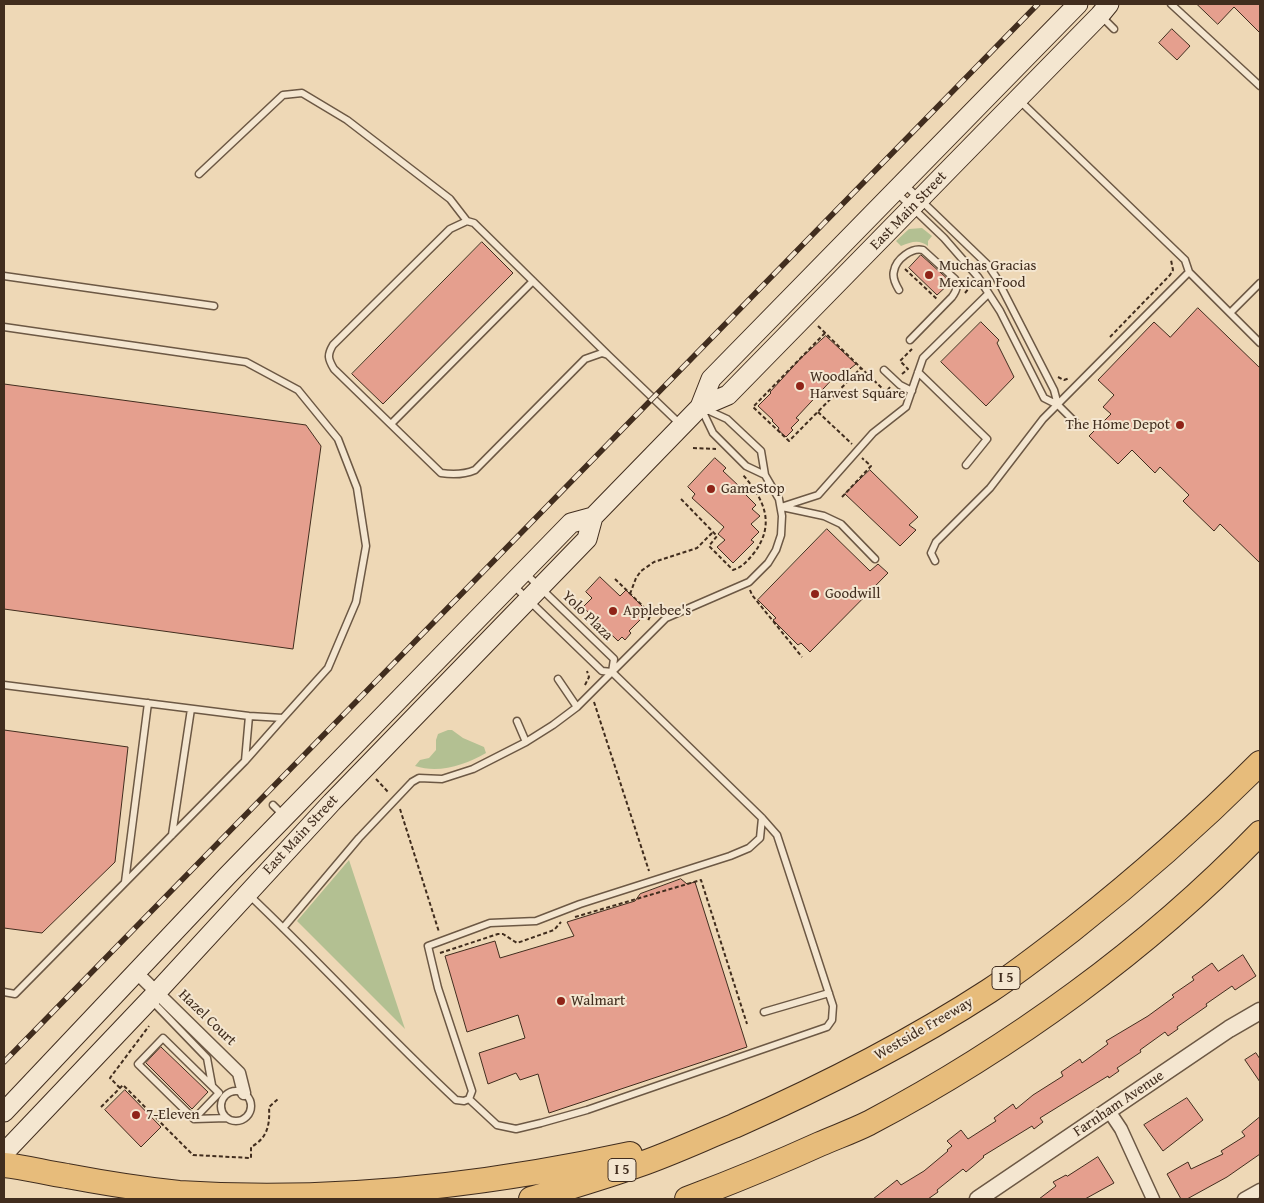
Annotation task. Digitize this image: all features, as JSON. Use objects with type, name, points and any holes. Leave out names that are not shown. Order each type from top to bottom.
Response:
[{"type":"highway","name":"Westside Freeway","points":[[531,1199],[639,1165],[712,1135],[784,1104],[922,1032],[990,990],[1113,898],[1173,847],[1260,763]]},
{"type":"highway","points":[[719,1199],[868,1123],[979,1059],[1030,1025],[1085,986],[1146,938],[1226,869],[1260,833]]},
{"type":"highway","points":[[687,1199],[757,1173],[868,1123]]},
{"type":"highway","points":[[4,1165],[125,1186],[180,1193],[266,1199],[388,1194],[528,1175],[712,1135]]},
{"type":"main road","name":"East Main Street","points":[[4,1112],[137,973],[279,811],[571,523],[593,516],[700,407],[712,379],[1078,4]]},
{"type":"main road","name":"East Main Street","points":[[700,407],[728,395],[1104,9]]},
{"type":"main road","name":"East Main Street","points":[[4,1154],[154,996],[332,802],[588,539],[593,516]]},
{"type":"street","name":"Hazel Court","points":[[137,973],[154,996],[239,1072],[244,1093]]},
{"type":"street","name":"Farnham Avenue","points":[[978,1199],[1260,1011]]},
{"type":"street","points":[[1109,1112],[1121,1129],[1153,1199]]},
{"type":"street","points":[[1244,1199],[1260,1190]]},
{"type":"lane","points":[[1171,4],[1260,86]]},
{"type":"lane","points":[[1104,9],[1114,29]]},
{"type":"lane","points":[[199,174],[283,96],[302,93],[347,120],[450,199],[467,221],[474,224],[682,426]]},
{"type":"lane","points":[[1018,99],[1185,260],[1189,272],[1260,343]]},
{"type":"lane","points":[[899,187],[981,256],[996,277],[1054,390],[1058,405]]},
{"type":"lane","points":[[899,187],[916,203],[972,269],[1000,311],[1044,398],[1058,405],[1078,425]]},
{"type":"lane","points":[[467,221],[450,229],[333,345],[328,353],[329,360],[334,369],[440,473],[464,474],[475,470],[585,359],[602,353],[608,355]]},
{"type":"lane","points":[[899,290],[896,285],[894,271],[896,266],[912,249],[923,250],[955,279],[956,283],[956,292],[910,340]]},
{"type":"lane","points":[[935,561],[931,553],[936,542],[990,488],[1035,429],[1189,272]]},
{"type":"lane","points":[[4,276],[214,306]]},
{"type":"lane","points":[[390,424],[532,281]]},
{"type":"lane","points":[[1230,313],[1260,283]]},
{"type":"lane","points":[[781,507],[818,496],[874,433],[906,407],[923,358],[988,294]]},
{"type":"lane","points":[[4,327],[246,362],[298,390],[338,439],[357,488],[366,546],[356,602],[328,668],[245,761],[15,994],[4,992]]},
{"type":"lane","points":[[884,370],[900,385],[912,390]]},
{"type":"lane","points":[[918,372],[987,439],[966,465]]},
{"type":"lane","points":[[700,407],[713,434],[746,466],[766,475]]},
{"type":"lane","points":[[283,928],[395,798],[412,782],[419,778],[442,779],[473,769],[526,742],[577,707],[666,618],[747,583],[768,563],[776,550],[781,535],[782,516],[779,499],[766,475],[761,452],[727,419],[700,407]]},
{"type":"lane","points":[[781,507],[824,516],[840,524],[875,559]]},
{"type":"lane","name":"Yolo Plaza","points":[[517,578],[614,659],[612,672],[602,671],[534,594],[517,578]]},
{"type":"lane","points":[[469,1098],[497,1125],[516,1129],[587,1110],[827,1027],[832,1020],[833,1006],[777,835],[762,818],[612,672]]},
{"type":"lane","points":[[558,679],[577,707]]},
{"type":"lane","points":[[4,685],[249,716],[283,718]]},
{"type":"lane","points":[[125,882],[148,703]]},
{"type":"lane","points":[[172,834],[192,709]]},
{"type":"lane","points":[[245,761],[249,716]]},
{"type":"lane","points":[[517,721],[526,742]]},
{"type":"lane","points":[[247,893],[407,1054],[456,1100],[464,1101],[469,1098],[472,1091],[438,988],[428,946],[490,923],[536,921],[580,904],[724,858],[749,848],[760,838],[762,818]]},
{"type":"lane","points":[[764,1012],[829,993]]},
{"type":"lane","points":[[154,996],[208,1058],[212,1085]]},
{"type":"lane","points":[[194,1119],[222,1095],[234,1091],[244,1093],[250,1101],[248,1115],[241,1120],[236,1121],[227,1118],[194,1119],[138,1064],[163,1038],[222,1095]]},
{"type":"lane","points":[[222,1095],[221,1110],[227,1118]]},
{"type":"path","points":[[905,269],[943,305]]},
{"type":"path","points":[[1110,337],[1170,275]]},
{"type":"path","points":[[814,323],[861,368]]},
{"type":"path","points":[[789,442],[754,407],[825,333]]},
{"type":"path","points":[[1053,372],[1064,380],[1070,378]]},
{"type":"path","points":[[693,448],[716,449]]},
{"type":"path","points":[[681,499],[718,536],[709,546],[734,570],[741,568],[760,544],[764,535],[766,520],[763,503],[756,489],[738,469]]},
{"type":"path","points":[[630,594],[641,571],[654,562],[697,548],[713,532]]},
{"type":"path","points":[[615,579],[649,612],[650,620],[644,626]]},
{"type":"path","points":[[747,583],[752,595],[802,657]]},
{"type":"path","points":[[586,668],[589,678],[583,687],[594,699],[656,893]]},
{"type":"path","points":[[376,780],[402,806],[399,810],[445,951]]},
{"type":"path","points":[[571,918],[701,880],[747,1024]]},
{"type":"path","points":[[437,954],[498,934],[503,934],[518,943],[554,930],[562,921]]},
{"type":"path","points":[[120,1088],[110,1078],[149,1026]]},
{"type":"green space","points":[[922,228],[932,236],[928,241],[928,246],[912,242],[901,246],[896,241],[909,229]]},
{"type":"green space","points":[[452,730],[463,738],[484,747],[486,753],[461,764],[442,769],[415,766],[420,760],[429,758],[436,750],[438,734]]},
{"type":"green space","points":[[349,860],[405,1029],[297,921]]},
{"type":"building","points":[[1197,4],[1260,4],[1260,33],[1234,7],[1218,24]]},
{"type":"building","points":[[1172,29],[1190,46],[1177,60],[1159,43]]},
{"type":"building","points":[[482,242],[513,273],[383,404],[352,374]]},
{"type":"building","points":[[921,255],[951,282],[937,295],[909,268]]},
{"type":"building","name":"The Home Depot","points":[[1198,308],[1260,368],[1260,563],[1220,524],[1214,531],[1183,501],[1189,495],[1160,467],[1155,473],[1132,450],[1118,464],[1089,436],[1111,414],[1103,407],[1114,395],[1098,380],[1154,322],[1170,337]]},
{"type":"building","points":[[981,322],[999,340],[997,343],[1014,377],[986,406],[941,362]]},
{"type":"building","name":"Woodland Harvest Square","points":[[826,336],[856,364],[840,377],[837,374],[796,418],[799,420],[786,437],[778,430],[779,428],[773,420],[758,406],[801,358]]},
{"type":"building","points":[[4,384],[306,425],[321,446],[293,649],[4,609]]},
{"type":"building","points":[[715,458],[726,468],[723,471],[740,487],[743,484],[750,491],[746,495],[756,505],[752,509],[760,516],[751,524],[759,532],[751,540],[754,542],[733,563],[717,547],[725,540],[718,534],[724,527],[692,498],[695,494],[688,487]]},
{"type":"building","points":[[870,470],[918,517],[909,525],[916,530],[900,546],[845,494]]},
{"type":"building","points":[[827,529],[870,571],[878,564],[888,573],[810,652],[801,643],[798,645],[773,620],[776,618],[758,600]]},
{"type":"building","points":[[600,577],[620,596],[626,590],[643,607],[637,614],[642,618],[629,631],[631,633],[625,640],[622,637],[618,641],[583,607],[592,598],[586,592]]},
{"type":"building","points":[[4,730],[128,747],[115,862],[42,933],[4,928]]},
{"type":"building","points":[[681,879],[687,884],[695,882],[747,1047],[549,1113],[538,1074],[520,1080],[516,1073],[488,1084],[479,1053],[525,1038],[518,1015],[467,1032],[445,956],[495,941],[500,958],[574,936],[567,922],[635,901],[640,894]]},
{"type":"building","points":[[1243,955],[1256,976],[1235,990],[1232,986],[1206,1004],[1207,1006],[1177,1027],[1178,1029],[1168,1036],[1165,1032],[1140,1050],[1141,1052],[1117,1068],[1119,1071],[1040,1118],[1043,1122],[1034,1129],[1032,1126],[983,1156],[966,1172],[963,1169],[928,1199],[873,1199],[897,1180],[901,1185],[924,1171],[948,1151],[952,1146],[947,1141],[961,1130],[968,1139],[996,1121],[994,1118],[1013,1104],[1016,1109],[1033,1095],[1063,1076],[1061,1072],[1080,1059],[1082,1063],[1108,1044],[1106,1041],[1148,1016],[1174,997],[1172,995],[1194,980],[1192,977],[1212,963],[1218,971]]},
{"type":"building","points":[[161,1047],[208,1092],[192,1109],[146,1063]]},
{"type":"building","points":[[1256,1053],[1260,1059],[1260,1082],[1245,1060]]},
{"type":"building","points":[[125,1090],[161,1127],[141,1147],[105,1110]]},
{"type":"building","points":[[1187,1098],[1203,1120],[1163,1151],[1144,1125]]},
{"type":"building","points":[[1260,1117],[1260,1154],[1227,1177],[1187,1199],[1181,1199],[1167,1174],[1188,1162],[1191,1169],[1223,1154],[1221,1151],[1245,1136],[1242,1132]]},
{"type":"building","points":[[1098,1157],[1114,1183],[1085,1199],[1039,1199],[1056,1186],[1053,1182],[1067,1176]]},
{"type":"railway","points":[[4,1062],[1038,4]]},
{"type":"place","name":"Muchas Gracias Mexican Food","points":[[929,275]]},
{"type":"place","name":"Woodland Harvest Square","points":[[800,386]]},
{"type":"place","name":"The Home Depot","points":[[1180,425]]},
{"type":"place","name":"GameStop","points":[[711,489]]},
{"type":"place","name":"Goodwill","points":[[815,594]]},
{"type":"place","name":"Applebee's","points":[[613,611]]},
{"type":"place","name":"Walmart","points":[[561,1001]]},
{"type":"place","name":"7-Eleven","points":[[136,1115]]}]
